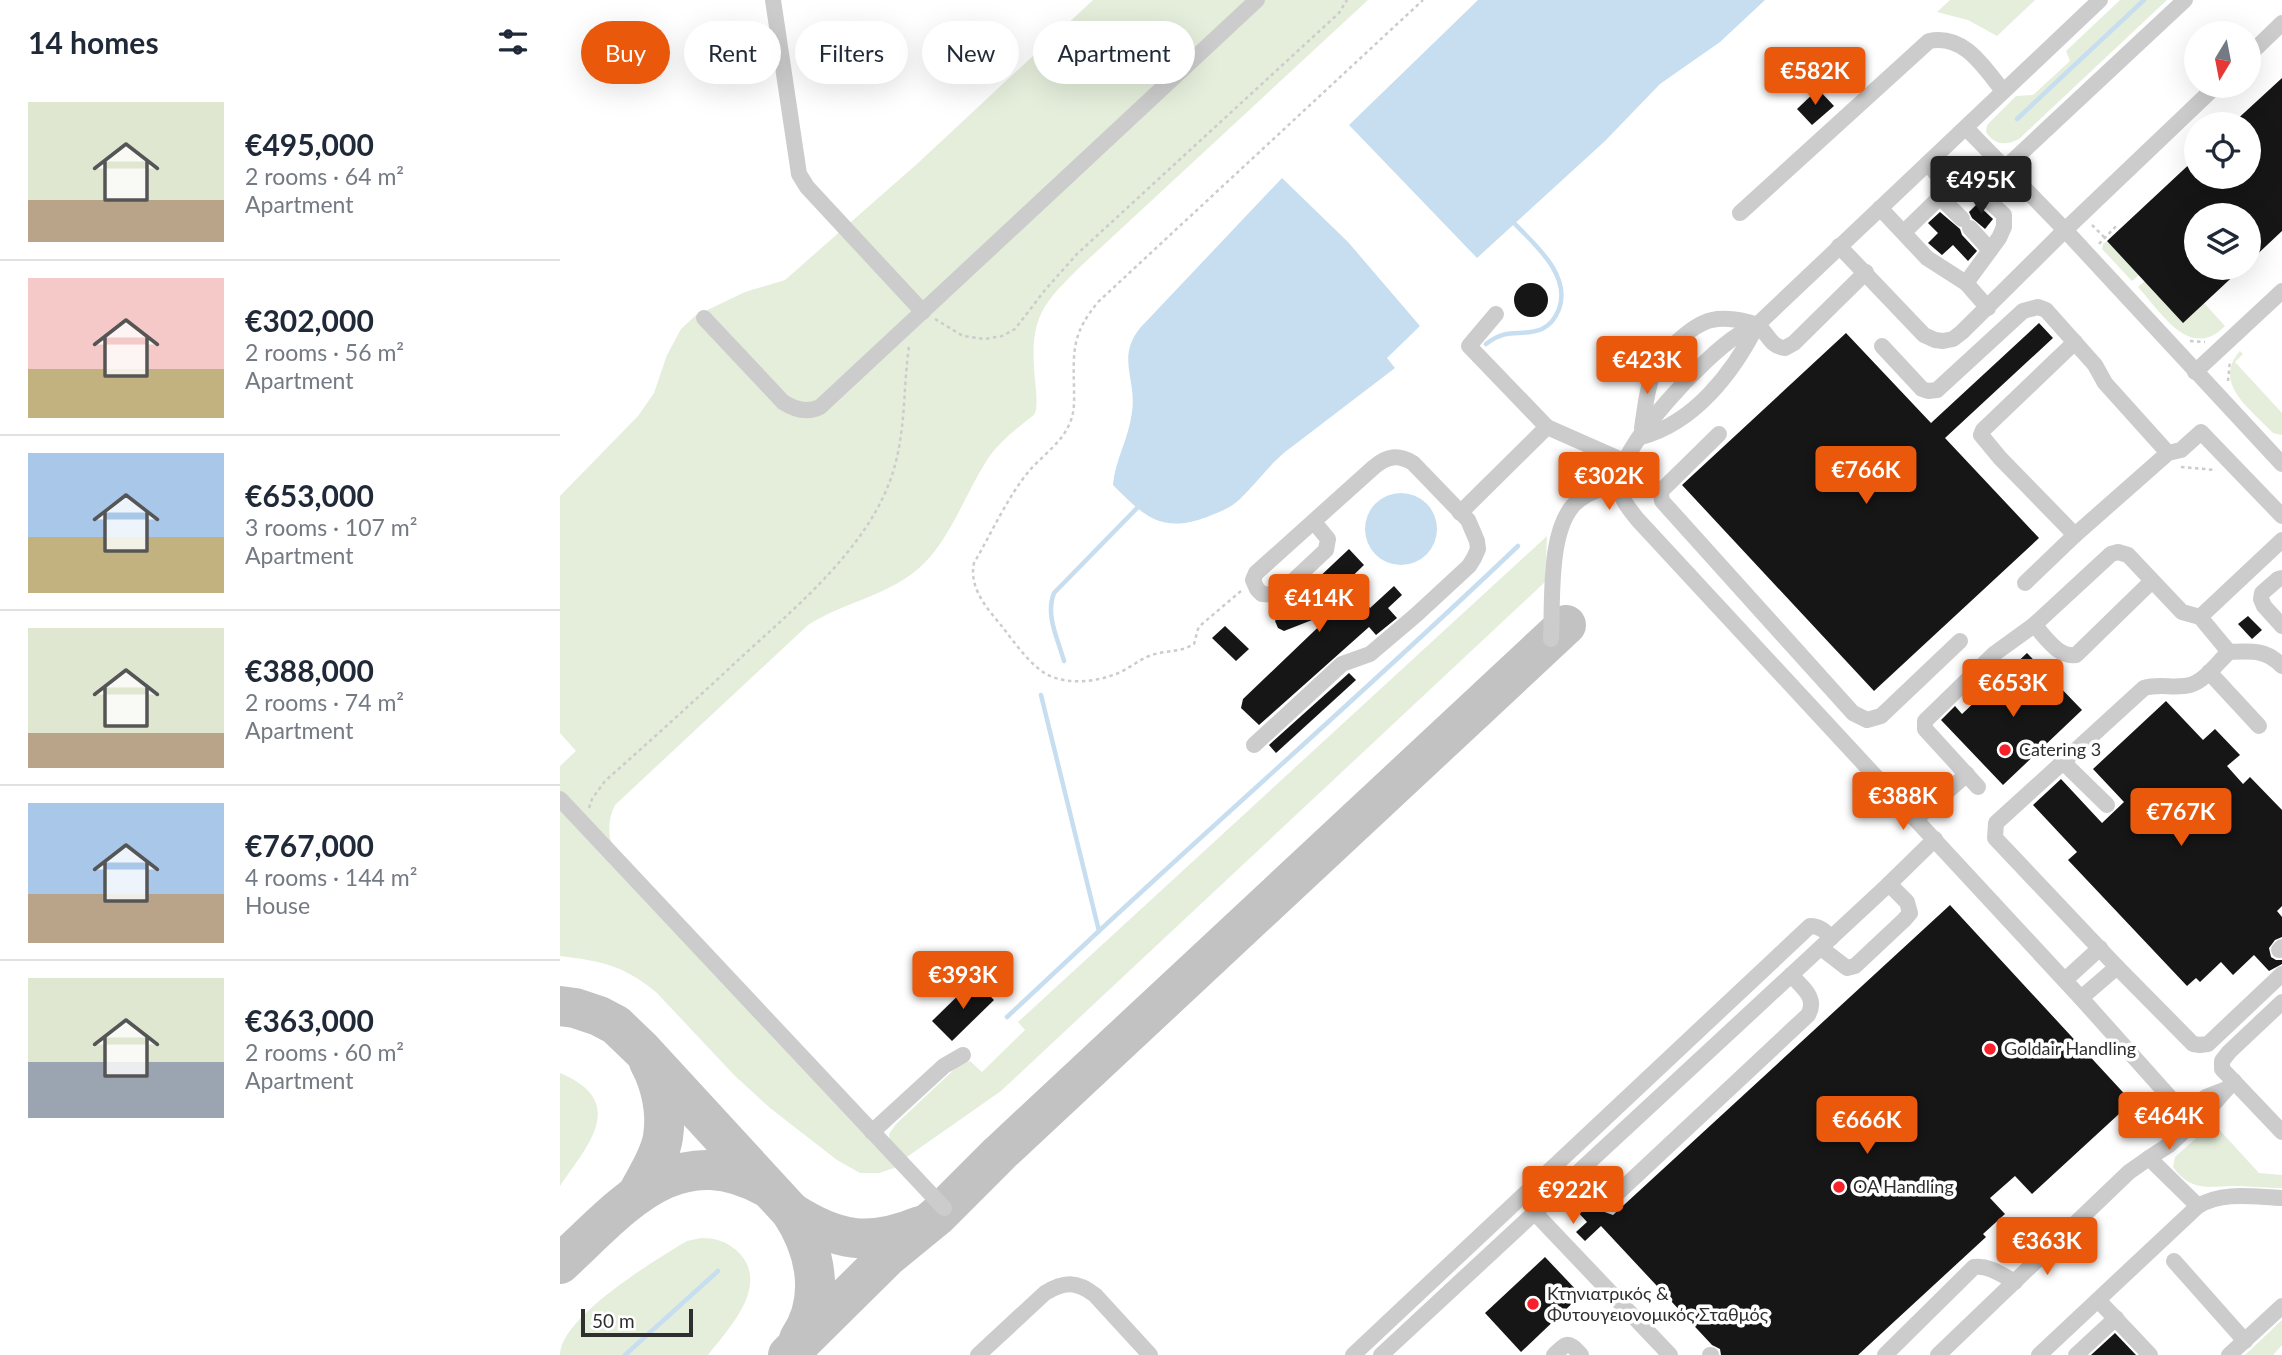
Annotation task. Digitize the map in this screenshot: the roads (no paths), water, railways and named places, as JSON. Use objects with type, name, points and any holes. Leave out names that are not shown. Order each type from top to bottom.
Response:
[{"type":"street","points":[[772,0],[799,174],[807,187],[923,312]]},
{"type":"street","points":[[704,318],[783,402],[805,411],[814,410],[827,402],[1257,0]]},
{"type":"street","points":[[1641,437],[1674,424],[1716,388],[1736,363],[1757,326],[2100,0]]},
{"type":"street","points":[[2005,168],[2185,0]]},
{"type":"street","points":[[2261,43],[2282,23]]},
{"type":"street","points":[[1740,213],[1929,41],[1943,38],[1963,47],[1978,60],[2003,90]]},
{"type":"street","points":[[1839,246],[1924,335],[1935,340],[1953,339],[2204,98]]},
{"type":"street","points":[[1966,128],[2281,462]]},
{"type":"street","points":[[1904,232],[1943,192],[1944,184],[1928,163]]},
{"type":"street","points":[[1943,192],[1990,250]]},
{"type":"street","points":[[1943,192],[1982,194],[2004,215],[2002,233],[1966,283]]},
{"type":"street","points":[[1880,208],[1927,258],[1966,283],[1988,308]]},
{"type":"street","points":[[1641,437],[1654,372],[1662,357],[1690,331],[1710,320],[1727,320],[1757,326],[1773,344],[1785,348],[1794,343],[1866,272]]},
{"type":"street","points":[[2196,372],[2282,291]]},
{"type":"street","points":[[1882,346],[1922,388],[1928,391],[1937,390],[2029,308],[2038,307],[2046,310],[2075,342],[2095,365],[2105,383],[2168,453]]},
{"type":"street","points":[[1496,314],[1469,346],[1547,427],[1624,461]]},
{"type":"street","points":[[1757,326],[1737,335],[1657,412],[1624,461],[1619,484],[1624,500],[1630,510],[1730,620],[2188,1117]]},
{"type":"street","points":[[2075,342],[1983,430],[1981,435],[2075,535]]},
{"type":"street","points":[[1460,513],[1547,427]]},
{"type":"street","points":[[2025,583],[2168,453],[2181,450],[2202,432],[2282,516]]},
{"type":"street","points":[[1719,435],[1662,490],[1662,501],[1853,713],[1867,720],[1881,716],[1960,641]]},
{"type":"street","points":[[1254,745],[1342,664],[1370,654],[1469,566],[1478,549],[1468,520],[1413,463],[1396,457],[1388,458],[1374,467],[1256,573],[1253,580],[1256,589],[1262,594],[1278,595],[1326,550],[1328,539],[1314,522]]},
{"type":"street","points":[[1551,639],[1555,549],[1564,519],[1580,498],[1619,484]]},
{"type":"street","points":[[2200,617],[2282,540]]},
{"type":"street","points":[[1979,787],[1925,729],[1925,721],[1994,654],[2034,625],[2111,554],[2118,552],[2128,555],[2182,612],[2200,617],[2229,652]]},
{"type":"street","points":[[2282,578],[2262,593],[2260,599],[2282,626]]},
{"type":"street","points":[[2034,625],[2060,653],[2067,657],[2076,655],[2152,581]]},
{"type":"street","points":[[1730,620],[1752,599]]},
{"type":"street","points":[[1743,634],[1764,613]]},
{"type":"street","points":[[2282,666],[2274,657],[2262,652],[2229,652],[2191,685],[2154,684],[2144,688],[1996,823],[1994,838],[2193,1044],[2208,1044],[2282,974]]},
{"type":"street","points":[[2208,672],[2259,726]]},
{"type":"street","points":[[2063,762],[2107,805]]},
{"type":"street","points":[[1916,819],[1967,774]]},
{"type":"street","points":[[560,799],[944,1208]]},
{"type":"street","points":[[1381,1355],[1826,943],[1934,839]]},
{"type":"street","points":[[1353,1355],[1810,926],[1823,929],[1826,943],[1847,968],[1855,966],[1910,913],[1906,902],[1889,884]]},
{"type":"street","points":[[2064,980],[2100,948]]},
{"type":"street","points":[[2081,998],[2116,967]]},
{"type":"street","points":[[1607,1203],[1808,1015],[1811,997],[1791,975]]},
{"type":"street","points":[[2282,1002],[2222,1061],[2222,1069],[2229,1086],[2282,1132]]},
{"type":"street","points":[[872,1132],[944,1066],[963,1055]]},
{"type":"street","points":[[1938,1355],[2129,1172],[2169,1145],[2188,1117],[2213,1106],[2229,1086]]},
{"type":"street","points":[[2150,1158],[2198,1206]]},
{"type":"street","points":[[2039,1355],[2198,1206],[2217,1197],[2282,1198]]},
{"type":"street","points":[[1534,1212],[1670,1355]]},
{"type":"street","points":[[2174,1261],[2245,1340]]},
{"type":"street","points":[[1885,1355],[1974,1267],[1990,1268],[2015,1282]]},
{"type":"street","points":[[978,1355],[1045,1293],[1058,1285],[1072,1284],[1085,1287],[1095,1295],[1150,1355]]},
{"type":"street","points":[[2098,1300],[2150,1355]]},
{"type":"street","points":[[2229,1355],[2282,1306]]},
{"type":"street","points":[[2076,1355],[2116,1318]]},
{"type":"street","points":[[1554,1355],[1568,1344],[1581,1355]]},
{"type":"water","points":[[1478,0],[1765,0],[1720,42],[1660,84],[1605,141],[1477,258],[1349,125]]},
{"type":"water","points":[[1282,178],[1348,242],[1420,326],[1387,358],[1395,368],[1285,452],[1233,505],[1191,522],[1165,523],[1144,513],[1113,485],[1132,412],[1129,349],[1140,328]]},
{"type":"water","points":[[1401,493],[1421,499],[1431,509],[1437,529],[1431,549],[1421,559],[1401,565],[1381,559],[1371,549],[1365,529],[1371,509],[1381,499]]},
{"type":"waterway","points":[[2017,119],[2144,0]]},
{"type":"waterway","points":[[1486,344],[1501,335],[1542,329],[1559,309],[1560,283],[1555,271],[1538,248],[1510,219]]},
{"type":"waterway","points":[[1064,661],[1052,618],[1054,593],[1141,504]]},
{"type":"waterway","points":[[1099,931],[1518,546]]},
{"type":"waterway","points":[[1007,1017],[1099,931],[1041,695]]},
{"type":"waterway","points":[[625,1355],[718,1271]]},
{"type":"place","name":"Catering 3","points":[[2005,750]]},
{"type":"place","name":"Goldair Handling","points":[[1990,1049]]},
{"type":"place","name":"OA Handling","points":[[1839,1187]]},
{"type":"place","name":"Κτηνιατρικός & Φυτουγειονομικός Σταθμός","points":[[1533,1304]]}]
